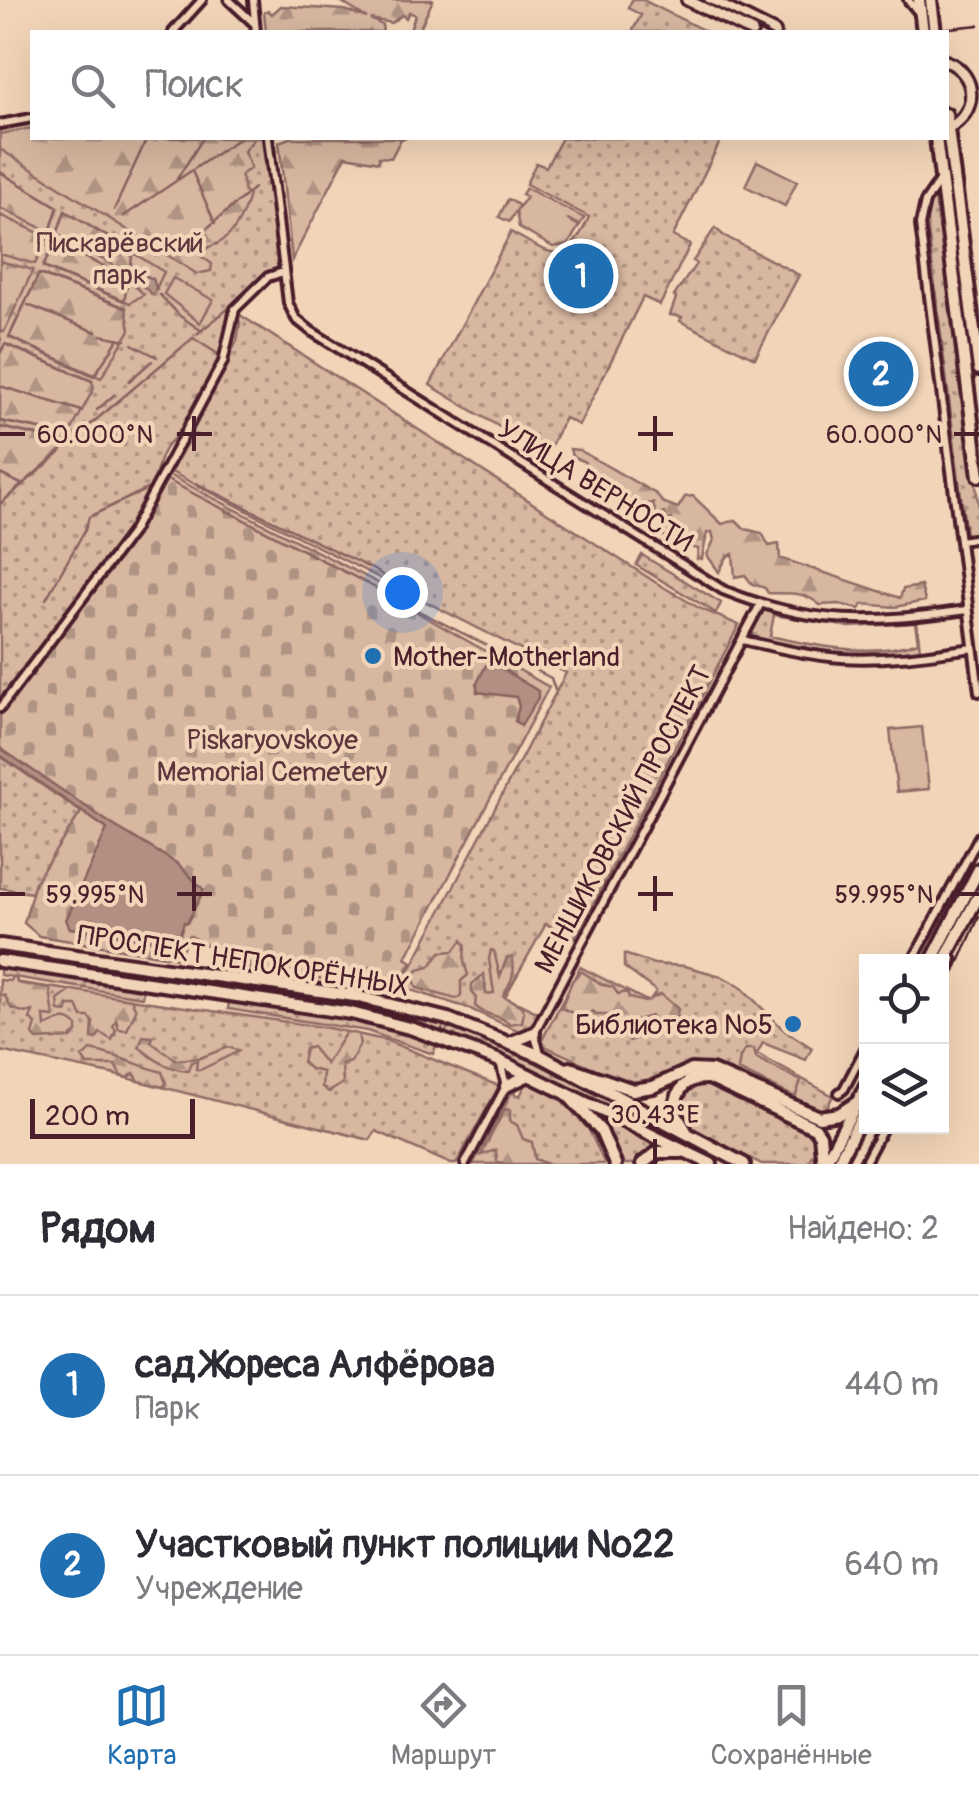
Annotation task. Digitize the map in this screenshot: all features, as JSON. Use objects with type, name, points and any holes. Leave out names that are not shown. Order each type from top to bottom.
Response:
[{"type":"main road","points":[[688,0],[748,30]]},
{"type":"main road","points":[[710,0],[771,30]]},
{"type":"main road","points":[[919,0],[924,30]]},
{"type":"main road","points":[[931,0],[936,30]]},
{"type":"main road","points":[[949,62],[968,78],[972,94],[969,111],[949,127]]},
{"type":"main road","points":[[949,136],[979,369]]},
{"type":"main road","points":[[936,140],[979,476]]},
{"type":"main road","points":[[935,954],[979,869]]},
{"type":"main road","points":[[948,954],[979,895]]},
{"type":"main road","points":[[949,962],[957,939]]},
{"type":"main road","name":"ПРОСПЕКТ НЕПОКОРЁННЫХ","points":[[0,945],[389,1003],[511,1042],[744,1164]]},
{"type":"main road","points":[[30,966],[32,950]]},
{"type":"main road","name":"ПРОСПЕКТ НЕПОКОРЁННЫХ","points":[[0,961],[351,1013],[413,1029],[500,1061],[711,1164]]},
{"type":"main road","points":[[511,1042],[534,1033]]},
{"type":"main road","points":[[559,1066],[577,1068],[633,1090],[653,1087],[691,1070],[712,1071],[823,1118],[859,1106]]},
{"type":"main road","points":[[506,1086],[530,1075]]},
{"type":"main road","points":[[695,1140],[680,1125],[674,1112],[676,1101],[687,1082],[709,1078],[815,1128],[820,1135],[824,1164]]},
{"type":"main road","points":[[567,1093],[601,1132],[615,1164]]},
{"type":"main road","points":[[824,1164],[859,1110]]},
{"type":"main road","points":[[837,1164],[859,1113]]},
{"type":"main road","points":[[845,1164],[860,1134]]},
{"type":"main road","points":[[642,1164],[658,1152],[688,1153]]},
{"type":"street","points":[[230,0],[242,0]]},
{"type":"street","points":[[230,0],[256,28]]},
{"type":"street","points":[[253,0],[256,28]]},
{"type":"street","points":[[908,0],[921,16]]},
{"type":"street","points":[[175,30],[203,2]]},
{"type":"street","points":[[968,78],[979,86]]},
{"type":"street","points":[[969,111],[979,100]]},
{"type":"street","points":[[0,124],[30,118]]},
{"type":"street","name":"УЛИЦА ВЕРНОСТИ","points":[[268,140],[291,311],[311,331],[694,574],[760,605],[850,622],[968,610]]},
{"type":"street","points":[[941,178],[924,202],[920,226],[979,692]]},
{"type":"street","points":[[0,708],[132,532],[223,362],[232,314],[268,277],[283,272]]},
{"type":"street","points":[[960,541],[979,538]]},
{"type":"street","name":"МЕНШИКОВСКИЙ ПРОСПЕКТ","points":[[534,1033],[760,605]]},
{"type":"street","points":[[742,640],[843,658],[974,648]]},
{"type":"street","points":[[916,954],[979,837]]},
{"type":"street","points":[[950,890],[968,889]]},
{"type":"street","points":[[950,890],[956,911]]},
{"type":"street","points":[[534,1033],[541,1056]]},
{"type":"street","points":[[839,1092],[859,1060]]},
{"type":"street","points":[[465,1164],[506,1086],[500,1061]]},
{"type":"street","points":[[866,1160],[880,1134]]},
{"type":"green space","points":[[338,0],[433,0],[419,30],[410,30],[415,15],[409,12],[406,18],[402,15],[391,23],[370,19],[382,25],[383,30],[266,30],[264,12],[272,14],[281,6],[344,10],[367,18]]},
{"type":"green space","points":[[632,0],[643,0],[703,30],[633,30],[641,15],[628,8]]},
{"type":"green space","name":"Пискарёвский парк","points":[[30,122],[30,140],[264,140],[278,267],[230,306],[219,360],[178,435],[161,456],[148,496],[95,577],[0,707],[0,128]]},
{"type":"green space","points":[[30,128],[30,140],[253,140],[244,151],[251,168],[241,175],[244,192],[249,195],[228,237],[201,256],[212,264],[211,271],[197,274],[0,149],[0,134]]},
{"type":"green space","points":[[400,140],[391,158],[379,157],[379,162],[346,156],[292,260],[279,142]]},
{"type":"green space","points":[[561,140],[721,140],[673,236],[690,245],[660,305],[643,297],[579,425],[565,418],[546,455],[430,385],[511,232],[557,253],[573,244],[581,233],[589,217],[526,184],[536,163],[546,167]]},
{"type":"green space","points":[[757,161],[797,181],[785,206],[745,186]]},
{"type":"green space","points":[[0,172],[58,207],[50,232],[0,208]]},
{"type":"green space","points":[[526,188],[584,218],[580,225],[567,219],[579,226],[568,245],[553,247],[519,228],[516,211],[509,222],[499,217],[508,199],[518,208],[527,197],[522,194]]},
{"type":"green space","points":[[931,199],[935,201],[948,258],[979,510],[979,534],[966,536],[927,222],[923,220]]},
{"type":"green space","points":[[65,211],[164,272],[153,295],[129,274],[57,234]]},
{"type":"green space","points":[[0,215],[48,237],[35,264],[0,254]]},
{"type":"green space","points":[[715,228],[799,275],[755,358],[680,321],[682,317],[670,315],[674,296]]},
{"type":"green space","points":[[55,241],[128,280],[144,294],[130,303],[43,267]]},
{"type":"green space","points":[[0,261],[33,270],[4,332],[0,331]]},
{"type":"green space","points":[[39,274],[126,308],[130,330],[101,378],[9,337]]},
{"type":"green space","points":[[173,278],[213,300],[200,323],[164,294]]},
{"type":"green space","points":[[237,313],[655,582],[699,608],[739,625],[575,938],[546,924],[505,997],[539,1013],[528,1035],[468,1008],[401,987],[566,673],[169,471],[237,341]]},
{"type":"green space","points":[[5,344],[92,381],[94,388],[69,435],[0,421],[0,354]]},
{"type":"green space","points":[[0,427],[61,440],[66,446],[0,504]]},
{"type":"green space","points":[[570,449],[579,450],[656,494],[662,502],[678,508],[685,497],[693,496],[722,524],[736,520],[745,529],[762,533],[769,546],[779,544],[780,558],[900,598],[903,589],[921,586],[925,601],[895,607],[863,604],[859,609],[820,605],[795,594],[768,593],[745,575],[735,577],[733,554],[719,572],[707,555],[714,540],[712,532],[707,533],[702,559],[697,559],[698,549],[689,547],[680,530],[671,539],[662,535],[661,530],[671,526],[672,519],[667,520],[664,513],[656,516],[653,503],[641,505],[619,490],[599,485],[585,472],[585,462],[572,456]]},
{"type":"green space","name":"Piskaryovskoye Memorial Cemetery","points":[[167,474],[409,599],[406,606],[549,687],[406,958],[412,962],[404,976],[396,976],[389,988],[249,969],[250,964],[234,957],[232,960],[189,935],[178,958],[39,936],[24,923],[35,882],[81,812],[0,756],[0,716],[135,535]]},
{"type":"green space","points":[[642,555],[721,603],[716,613],[636,565]]},
{"type":"green space","points":[[764,610],[843,625],[917,621],[920,651],[836,654],[752,638],[751,632]],"holes":[[[774,615],[850,627],[915,623],[918,642],[863,650],[770,636]]]},
{"type":"green space","points":[[922,727],[929,789],[897,792],[890,730]]},
{"type":"green space","points":[[0,756],[82,812],[35,882],[32,893],[0,888]]},
{"type":"green space","points":[[462,940],[468,975],[461,981],[461,996],[456,999],[417,988],[413,977],[418,970],[429,967],[441,952],[454,951]]},
{"type":"green space","points":[[491,950],[500,977],[507,957],[512,957],[513,973],[503,996],[521,1006],[522,1022],[510,1024],[475,1006],[472,984],[484,974],[486,994],[494,993]]},
{"type":"green space","points":[[624,954],[654,964],[685,966],[721,976],[741,987],[783,1029],[812,1048],[806,1060],[763,1043],[757,1054],[833,1096],[823,1114],[713,1067],[691,1066],[653,1083],[633,1086],[540,1044],[580,967],[649,1002],[656,991],[624,967]]},
{"type":"green space","points":[[0,966],[144,987],[142,997],[0,975]]},
{"type":"green space","points":[[581,971],[613,987],[618,994],[627,992],[629,998],[645,1002],[661,994],[678,1009],[677,1016],[666,1026],[651,1016],[630,1022],[626,1027],[638,1030],[638,1037],[629,1041],[617,1037],[605,1028],[614,1025],[612,1015],[597,1015],[593,1011],[582,1017],[561,1008],[572,981]]},
{"type":"green space","points":[[16,977],[17,983],[50,989],[54,1017],[44,1016],[45,1027],[65,1020],[77,1026],[77,1032],[71,1038],[37,1040],[33,1034],[36,1024],[30,1019],[33,1011],[25,1013],[11,1008],[0,994],[0,980],[10,981]]},
{"type":"green space","points":[[0,980],[328,1028],[385,1040],[499,1086],[456,1164],[451,1164],[376,1131],[370,1140],[111,1074],[0,1051]]},
{"type":"green space","points":[[239,985],[381,1006],[444,1024],[441,1034],[353,1009],[236,992]]},
{"type":"green space","points":[[72,990],[131,999],[136,1010],[127,1030],[119,1029],[116,1020],[112,1040],[100,1033],[92,1038],[93,1022],[82,1017],[77,1006],[68,1006],[67,1012],[59,1011],[58,1000]]},
{"type":"green space","points":[[229,1000],[386,1027],[437,1043],[433,1054],[367,1031],[228,1009]]},
{"type":"green space","points":[[448,1025],[555,1072],[656,1129],[445,1035]]},
{"type":"green space","points":[[346,1032],[358,1034],[360,1044],[351,1062],[342,1065],[343,1083],[329,1092],[322,1087],[323,1072],[302,1062],[305,1049],[312,1047],[326,1064]]},
{"type":"green space","points":[[143,1036],[153,1037],[151,1042],[176,1060],[200,1058],[228,1047],[239,1051],[200,1070],[196,1069],[197,1061],[191,1062],[188,1071],[181,1070],[139,1047]]},
{"type":"green space","points":[[746,1049],[754,1049],[756,1058],[801,1081],[795,1097],[738,1070]]},
{"type":"green space","points":[[91,1050],[162,1072],[166,1083],[163,1087],[139,1081],[134,1073],[128,1078],[121,1076],[115,1065],[87,1065],[82,1057]]},
{"type":"green space","points":[[527,1081],[580,1111],[605,1164],[473,1164],[512,1092],[520,1096]]},
{"type":"green space","points":[[704,1081],[803,1123],[817,1136],[814,1164],[815,1150],[807,1164],[762,1164],[697,1132],[679,1110],[686,1091]]},
{"type":"green space","points":[[505,1109],[510,1110],[510,1121],[517,1125],[523,1139],[532,1142],[535,1159],[548,1164],[505,1164],[497,1161],[496,1150],[481,1155]]},
{"type":"green space","points":[[598,1116],[664,1148],[649,1151],[638,1164],[620,1164]]},
{"type":"shaded area","points":[[486,665],[497,666],[538,691],[538,698],[521,726],[515,721],[519,706],[516,697],[477,692]]},
{"type":"shaded area","points":[[0,748],[178,864],[204,890],[187,923],[184,922],[177,943],[70,928],[66,920],[107,829],[0,755]]},
{"type":"waterway","points":[[114,210],[146,140]]},
{"type":"waterway","points":[[177,179],[202,140]]},
{"type":"waterway","points":[[124,216],[237,140]]},
{"type":"waterway","points":[[192,171],[215,223]]},
{"type":"waterway","points":[[0,172],[58,207],[50,232]]},
{"type":"waterway","points":[[183,249],[254,188]]},
{"type":"waterway","points":[[57,234],[65,211],[133,252],[124,301],[43,267],[55,241],[128,280]]},
{"type":"waterway","points":[[129,268],[153,279],[157,290]]},
{"type":"waterway","points":[[119,338],[94,376],[9,337],[39,274],[126,308]]},
{"type":"waterway","points":[[160,295],[202,331]]},
{"type":"waterway","points":[[28,305],[96,332]]},
{"type":"waterway","points":[[197,334],[229,308]]},
{"type":"waterway","points":[[101,335],[126,340]]},
{"type":"waterway","points":[[84,430],[193,338],[218,354]]},
{"type":"waterway","points":[[0,354],[5,344],[92,381]]},
{"type":"waterway","points":[[132,344],[157,357]]},
{"type":"waterway","points":[[129,381],[152,361]]},
{"type":"waterway","points":[[0,386],[82,411]]},
{"type":"waterway","points":[[97,410],[114,395]]},
{"type":"waterway","points":[[0,421],[69,435]]},
{"type":"waterway","points":[[0,427],[66,442],[60,453],[0,504]]},
{"type":"waterway","points":[[0,474],[21,484]]},
{"type":"waterway","points":[[169,481],[403,602]]},
{"type":"waterway","points":[[196,483],[378,572],[395,585]]},
{"type":"waterway","points":[[46,599],[89,517],[147,489]]},
{"type":"waterway","points":[[409,606],[551,678],[555,690]]},
{"type":"tram line","points":[[701,0],[763,30]]},
{"type":"tram line","points":[[930,30],[979,25]]},
{"type":"tram line","points":[[949,984],[979,917]]},
{"type":"tram line","points":[[857,1164],[872,1134]]},
{"type":"place","name":"сад Жореса Алфёрова","points":[[581,276]]},
{"type":"place","name":"Участковый пункт полиции №22","points":[[881,374]]},
{"type":"place","name":"Mother-Motherland","points":[[373,656]]},
{"type":"place","name":"Библиотека №5","points":[[793,1024]]}]
